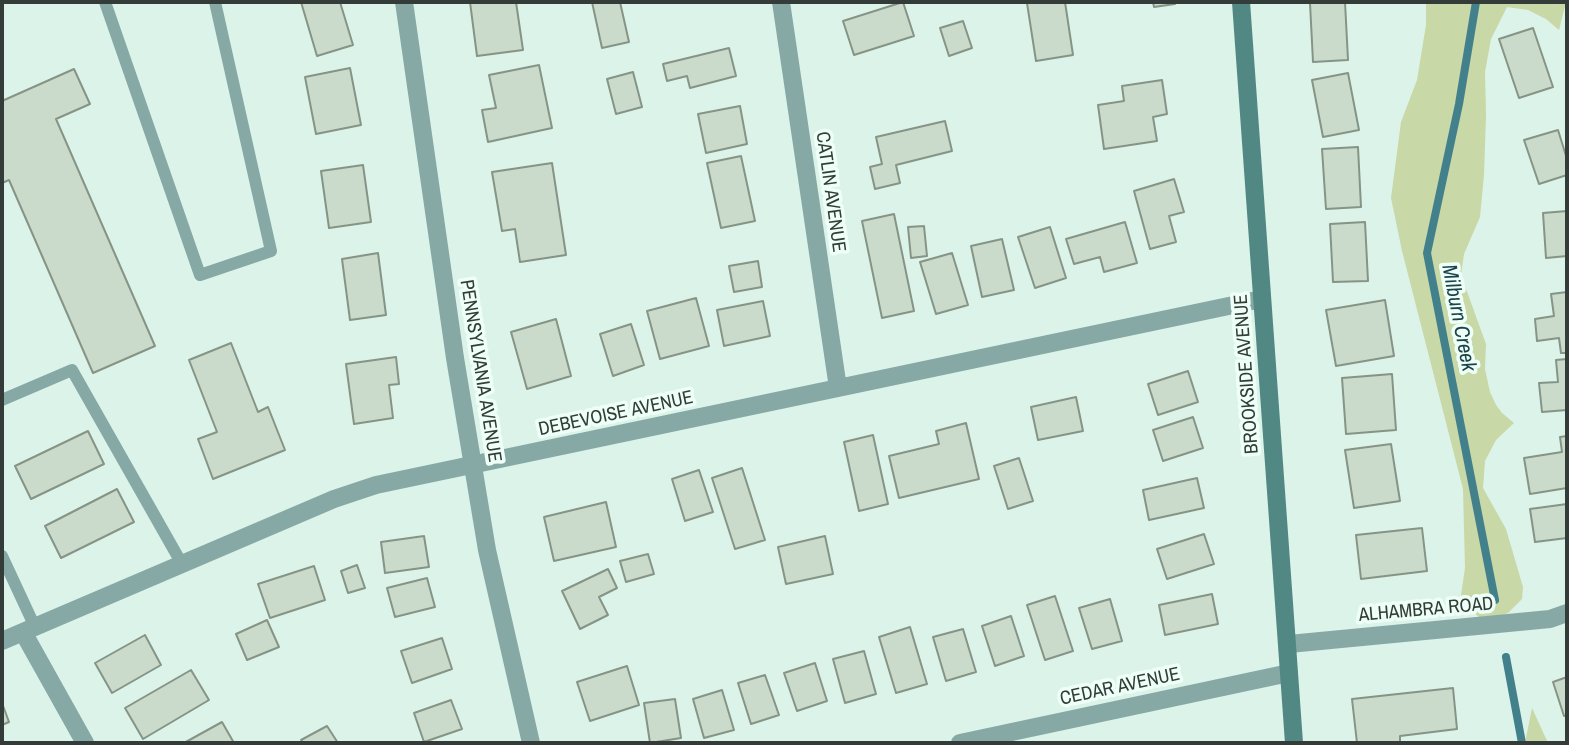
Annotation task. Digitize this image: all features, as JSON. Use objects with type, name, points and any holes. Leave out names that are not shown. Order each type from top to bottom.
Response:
[{"type":"main road","name":"BROOKSIDE AVENUE","points":[[1241,2],[1294,743]]},
{"type":"street","name":"PENNSYLVANIA AVENUE","points":[[404,2],[455,358],[487,550],[531,743]]},
{"type":"street","name":"CATLIN AVENUE","points":[[781,2],[838,388]]},
{"type":"street","name":"DEBEVOISE AVENUE","points":[[2,641],[334,499],[376,485],[1262,299]]},
{"type":"street","name":"ALHAMBRA ROAD","points":[[1289,644],[1550,619],[1567,613]]},
{"type":"street","points":[[29,629],[86,743]]},
{"type":"street","name":"CEDAR AVENUE","points":[[960,743],[1289,673]]},
{"type":"lane","points":[[105,2],[200,275],[271,251],[215,2]]},
{"type":"lane","points":[[2,400],[72,370],[182,564]]},
{"type":"lane","points":[[2,556],[29,629]]},
{"type":"green space","points":[[1426,2],[1566,2],[1559,30],[1546,19],[1528,10],[1507,7],[1491,39],[1485,72],[1484,175],[1480,217],[1464,254],[1461,275],[1486,344],[1485,369],[1490,392],[1502,413],[1514,423],[1496,440],[1485,461],[1483,488],[1506,529],[1523,587],[1522,599],[1508,613],[1492,619],[1480,618],[1467,606],[1461,595],[1465,568],[1463,489],[1391,198],[1401,122],[1417,80],[1426,25]]},
{"type":"green space","points":[[1532,708],[1548,743],[1525,743]]},
{"type":"building","points":[[301,2],[340,2],[353,45],[317,56]]},
{"type":"building","points":[[470,2],[516,2],[523,50],[477,56]]},
{"type":"building","points":[[592,2],[620,2],[629,42],[602,48]]},
{"type":"building","points":[[903,2],[914,36],[854,55],[843,21]]},
{"type":"building","points":[[1065,2],[1073,55],[1036,61],[1027,3]]},
{"type":"building","points":[[1153,2],[1175,2],[1175,4],[1154,7]]},
{"type":"building","points":[[1345,2],[1348,60],[1313,62],[1310,3]]},
{"type":"building","points":[[963,21],[972,48],[949,56],[940,28]]},
{"type":"building","points":[[1533,28],[1553,87],[1519,98],[1499,39]]},
{"type":"building","points":[[729,48],[736,76],[690,88],[687,76],[667,81],[663,64]]},
{"type":"building","points":[[539,65],[552,128],[488,142],[482,110],[496,108],[489,75]]},
{"type":"building","points":[[350,68],[361,125],[316,134],[305,77]]},
{"type":"building","points":[[74,69],[90,104],[56,119],[155,346],[93,373],[9,180],[2,183],[2,101]]},
{"type":"building","points":[[633,72],[642,107],[616,114],[607,79]]},
{"type":"building","points":[[1348,73],[1359,130],[1323,137],[1312,80]]},
{"type":"building","points":[[1162,80],[1167,114],[1153,117],[1157,141],[1104,149],[1098,105],[1124,101],[1122,86]]},
{"type":"building","points":[[740,106],[747,144],[706,153],[698,114]]},
{"type":"building","points":[[945,121],[952,151],[896,165],[900,183],[875,189],[870,167],[882,164],[876,137]]},
{"type":"building","points":[[1558,130],[1567,159],[1567,175],[1539,184],[1524,140]]},
{"type":"building","points":[[1358,147],[1361,207],[1326,209],[1322,149]]},
{"type":"building","points":[[741,156],[755,221],[721,228],[707,163]]},
{"type":"building","points":[[552,163],[566,255],[520,262],[515,229],[502,231],[492,172]]},
{"type":"building","points":[[363,165],[371,222],[329,228],[321,171]]},
{"type":"building","points":[[1174,179],[1184,212],[1169,216],[1176,242],[1150,249],[1134,191]]},
{"type":"building","points":[[1567,211],[1567,256],[1546,258],[1543,213]]},
{"type":"building","points":[[894,214],[914,311],[882,318],[862,221]]},
{"type":"building","points":[[1125,222],[1137,263],[1104,272],[1100,257],[1074,264],[1066,239]]},
{"type":"building","points":[[1365,222],[1368,281],[1333,282],[1330,224]]},
{"type":"building","points":[[924,226],[927,256],[911,258],[908,227]]},
{"type":"building","points":[[1050,227],[1066,278],[1035,288],[1018,237]]},
{"type":"building","points":[[1002,239],[1014,290],[982,297],[971,246]]},
{"type":"building","points":[[378,253],[386,315],[350,320],[342,259]]},
{"type":"building","points":[[952,253],[968,305],[936,314],[920,262]]},
{"type":"building","points":[[758,261],[762,287],[734,292],[729,266]]},
{"type":"building","points":[[1567,292],[1567,353],[1561,353],[1559,338],[1537,341],[1535,319],[1554,316],[1551,294]]},
{"type":"building","points":[[696,298],[709,346],[660,359],[647,311]]},
{"type":"building","points":[[1385,300],[1394,356],[1336,366],[1326,310]]},
{"type":"building","points":[[763,301],[770,336],[724,346],[717,310]]},
{"type":"building","points":[[556,319],[571,376],[527,389],[511,332]]},
{"type":"building","points":[[631,324],[644,365],[613,376],[600,334]]},
{"type":"building","points":[[231,343],[258,412],[268,407],[285,450],[213,479],[198,439],[217,432],[189,360]]},
{"type":"building","points":[[396,357],[399,384],[389,385],[393,418],[354,424],[346,364]]},
{"type":"building","points":[[1567,359],[1567,410],[1542,412],[1539,383],[1558,382],[1556,360]]},
{"type":"building","points":[[1188,371],[1198,402],[1158,415],[1148,384]]},
{"type":"building","points":[[1392,374],[1396,430],[1346,434],[1342,378]]},
{"type":"building","points":[[1076,397],[1083,431],[1038,440],[1031,407]]},
{"type":"building","points":[[1193,417],[1203,448],[1163,461],[1153,430]]},
{"type":"building","points":[[966,423],[979,479],[899,498],[889,456],[939,444],[936,431]]},
{"type":"building","points":[[88,431],[104,464],[31,499],[15,466]]},
{"type":"building","points":[[873,435],[888,504],[859,511],[844,442]]},
{"type":"building","points":[[1567,436],[1567,488],[1530,494],[1524,458],[1562,452],[1560,437]]},
{"type":"building","points":[[1391,444],[1400,501],[1354,508],[1345,450]]},
{"type":"building","points":[[1019,458],[1033,501],[1008,509],[994,466]]},
{"type":"building","points":[[742,468],[765,540],[735,549],[712,478]]},
{"type":"building","points":[[699,470],[713,512],[685,521],[672,479]]},
{"type":"building","points":[[1197,478],[1204,508],[1149,520],[1143,490]]},
{"type":"building","points":[[117,489],[134,522],[61,558],[45,526]]},
{"type":"building","points":[[606,502],[616,547],[554,561],[544,517]]},
{"type":"building","points":[[1567,504],[1567,538],[1535,542],[1530,509]]},
{"type":"building","points":[[1422,528],[1427,571],[1361,579],[1356,535]]},
{"type":"building","points":[[1204,534],[1214,564],[1167,579],[1157,549]]},
{"type":"building","points":[[424,536],[429,567],[385,573],[381,542]]},
{"type":"building","points":[[825,536],[833,574],[786,584],[778,547]]},
{"type":"building","points":[[648,554],[654,574],[626,582],[620,561]]},
{"type":"building","points":[[357,565],[365,588],[348,593],[341,571]]},
{"type":"building","points":[[314,566],[325,600],[270,618],[258,584]]},
{"type":"building","points":[[608,569],[617,588],[599,597],[608,615],[580,629],[562,591]]},
{"type":"building","points":[[427,578],[435,607],[395,617],[387,588]]},
{"type":"building","points":[[1212,594],[1218,624],[1165,635],[1159,605]]},
{"type":"building","points":[[1055,596],[1073,651],[1045,660],[1027,605]]},
{"type":"building","points":[[1110,599],[1122,641],[1092,649],[1079,608]]},
{"type":"building","points":[[1011,616],[1024,656],[995,666],[982,626]]},
{"type":"building","points":[[267,620],[279,647],[247,660],[236,634]]},
{"type":"building","points":[[910,627],[927,684],[896,693],[879,637]]},
{"type":"building","points":[[963,629],[976,672],[946,681],[933,637]]},
{"type":"building","points":[[145,635],[161,665],[112,693],[95,663]]},
{"type":"building","points":[[442,638],[452,669],[412,683],[401,651]]},
{"type":"building","points":[[864,651],[876,694],[845,703],[833,659]]},
{"type":"building","points":[[815,663],[827,701],[797,711],[784,673]]},
{"type":"building","points":[[627,666],[639,705],[590,721],[577,682]]},
{"type":"building","points":[[191,670],[209,700],[143,739],[125,708]]},
{"type":"building","points":[[765,675],[779,715],[751,724],[738,683]]},
{"type":"building","points":[[1567,677],[1567,715],[1564,716],[1553,682]]},
{"type":"building","points":[[1453,688],[1457,729],[1400,736],[1400,743],[1357,743],[1352,699]]},
{"type":"building","points":[[722,690],[734,730],[704,738],[693,699]]},
{"type":"building","points":[[675,699],[681,738],[650,743],[644,703]]},
{"type":"building","points":[[451,700],[462,729],[424,742],[414,713]]},
{"type":"building","points":[[2,703],[9,722],[2,725]]},
{"type":"building","points":[[222,722],[234,743],[184,743]]},
{"type":"building","points":[[327,726],[338,743],[303,743],[301,740]]},
{"type":"waterway","name":"Milburn Creek","points":[[1476,2],[1459,104],[1427,253],[1495,600]]},
{"type":"waterway","name":"Milburn Creek","points":[[1506,657],[1522,743]]}]
